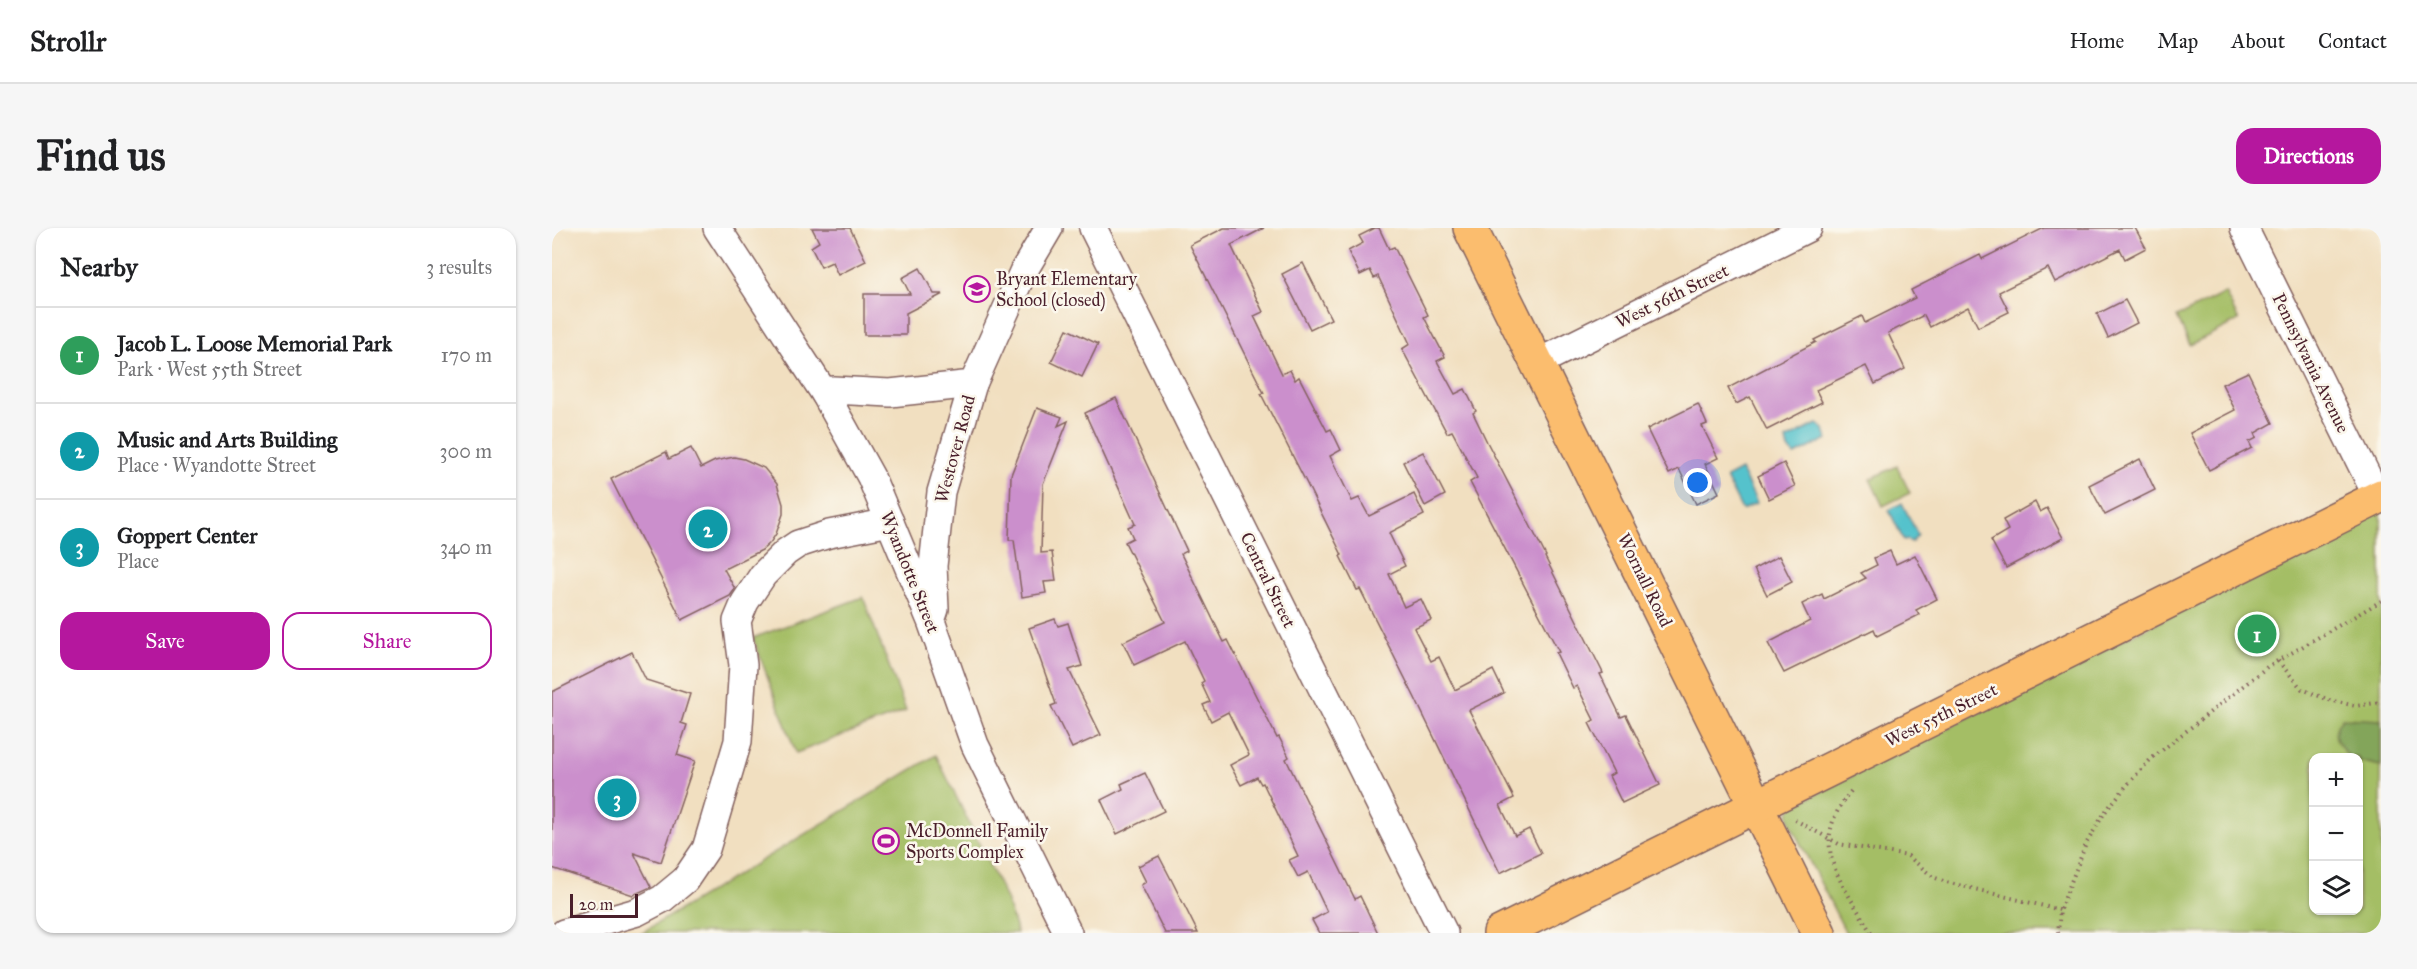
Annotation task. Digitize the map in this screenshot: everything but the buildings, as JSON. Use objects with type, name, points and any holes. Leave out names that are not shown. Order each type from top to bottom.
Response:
[{"type":"main road","name":"Wornall Road","points":[[1470,228],[1819,933]]},
{"type":"main road","name":"West 55th Street","points":[[1500,933],[2380,497]]},
{"type":"street","name":"Wyandotte Street","points":[[717,228],[825,394],[871,477],[931,621],[975,745],[1068,933]]},
{"type":"street","name":"Westover Road","points":[[931,621],[935,609],[933,566],[941,492],[973,384],[1023,272],[1049,228]]},
{"type":"street","name":"Central Street","points":[[1093,228],[1444,933]]},
{"type":"street","name":"West 56th Street","points":[[1537,363],[1808,228]]},
{"type":"street","name":"Pennsylvania Avenue","points":[[2244,228],[2380,497]]},
{"type":"street","name":"Westover Road","points":[[825,394],[832,390],[890,393],[973,384]]},
{"type":"street","points":[[564,933],[637,912],[662,899],[685,880],[706,849],[738,741],[743,665],[737,621],[745,602],[763,575],[786,552],[798,544],[829,534],[890,522]]},
{"type":"street","points":[[1045,886],[1047,933]]},
{"type":"path","points":[[2058,933],[2060,910],[2086,844],[2106,812],[2151,759],[2278,661],[2381,601]]},
{"type":"path","points":[[2278,661],[2302,689],[2329,700],[2356,706],[2381,702]]},
{"type":"path","points":[[1852,790],[1834,816],[1829,839],[1829,855],[1834,871],[1871,933]]},
{"type":"path","points":[[1788,816],[1839,844],[1908,856],[1933,877],[1946,882],[2060,910]]},
{"type":"green space","points":[[2225,293],[2239,320],[2190,345],[2177,317]]},
{"type":"green space","points":[[1897,466],[1910,493],[1883,506],[1870,479]]},
{"type":"green space","points":[[2381,510],[2381,933],[1846,933],[1790,823],[1789,813],[1792,806]]},
{"type":"green space","points":[[863,597],[906,711],[796,753],[753,638]]},
{"type":"green space","points":[[2342,718],[2381,720],[2381,766],[2363,762],[2363,753],[2346,753],[2336,738],[2338,724]]},
{"type":"green space","name":"McDonnell Family Sports Complex","points":[[936,755],[1006,899],[1017,933],[641,933]]},
{"type":"water","points":[[1817,424],[1824,429],[1827,439],[1795,455],[1788,449],[1786,440]]},
{"type":"water","points":[[1741,470],[1757,503],[1742,510],[1726,478]]},
{"type":"water","points":[[1902,503],[1918,535],[1912,542],[1904,541],[1889,510]]},
{"type":"place","name":"Bryant Elementary School (closed)","points":[[977,289]]},
{"type":"place","name":"Music and Arts Building","points":[[708,529]]},
{"type":"place","name":"Jacob L. Loose Memorial Park","points":[[2257,634]]},
{"type":"place","name":"Goppert Center","points":[[617,798]]},
{"type":"place","name":"McDonnell Family Sports Complex","points":[[886,841]]}]
